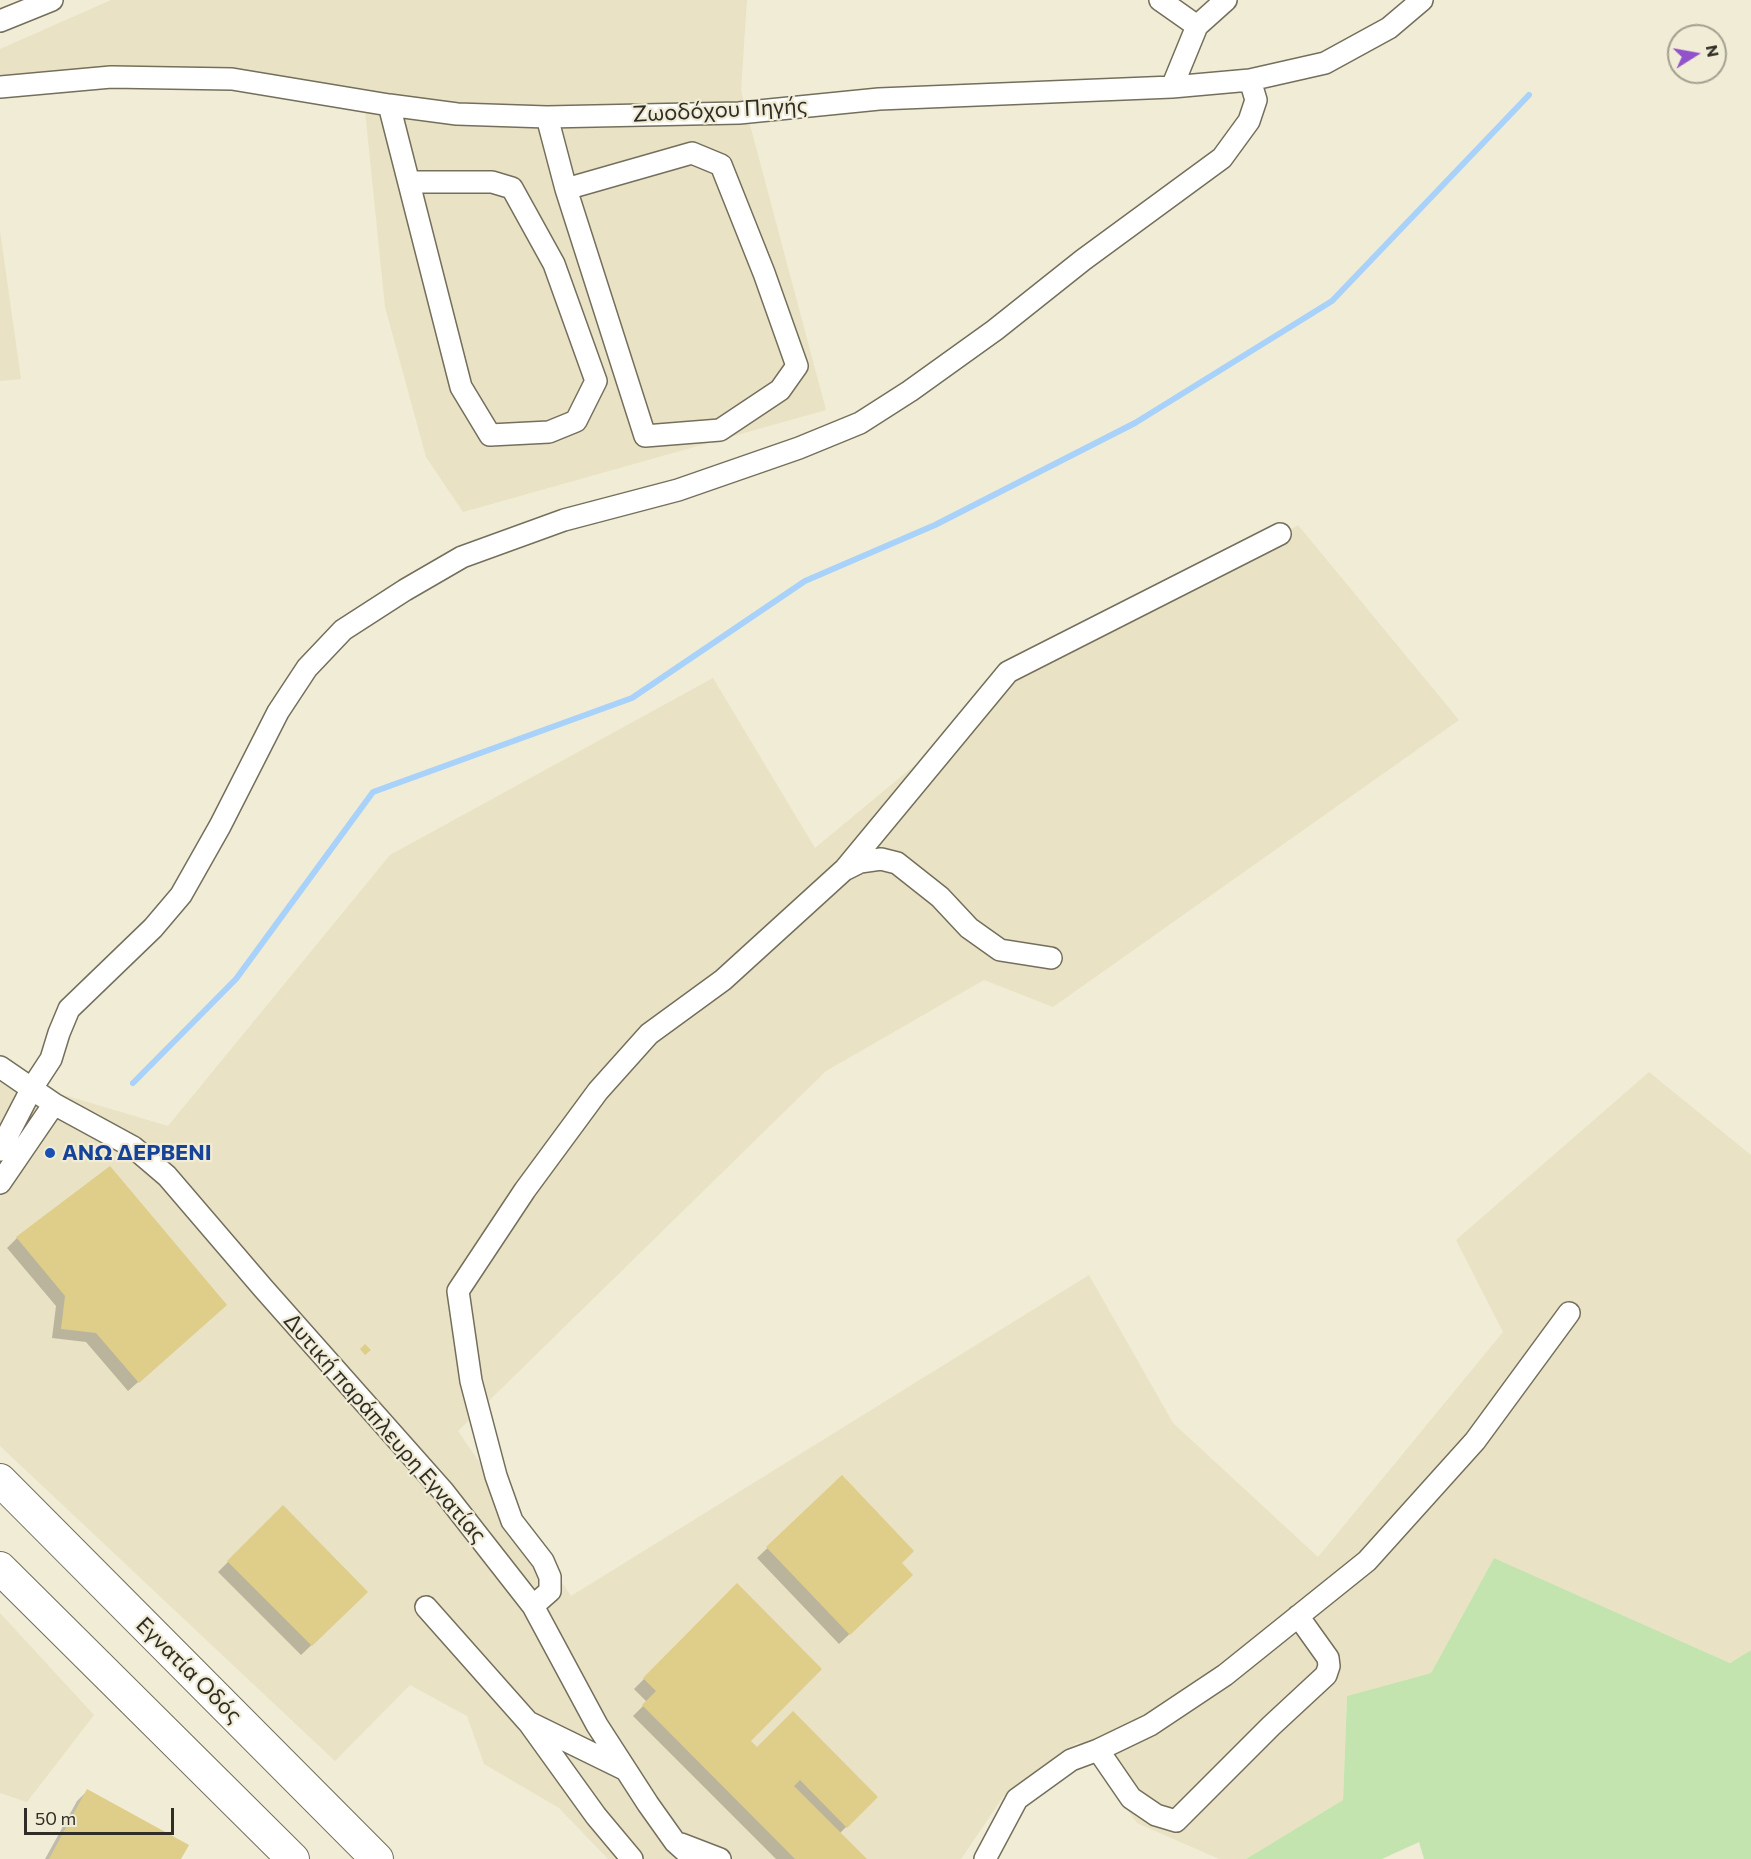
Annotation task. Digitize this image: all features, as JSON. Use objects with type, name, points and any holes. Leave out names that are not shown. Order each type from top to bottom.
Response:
[{"type":"highway","name":"Εγνατία Οδός","points":[[0,1480],[377,1859]]},
{"type":"highway","points":[[0,1568],[293,1859]]},
{"type":"street","points":[[0,21],[52,0]]},
{"type":"street","points":[[1160,0],[1197,26]]},
{"type":"street","points":[[1172,87],[1197,26],[1226,0]]},
{"type":"street","name":"Ζωοδόχου Πηγής","points":[[0,87],[111,77],[232,79],[458,114],[547,117],[739,113],[879,99],[1172,87],[1250,80],[1325,63],[1389,28],[1422,0]]},
{"type":"street","points":[[0,1150],[32,1088],[51,1059],[69,1009],[153,928],[181,895],[220,826],[279,712],[307,668],[343,630],[462,557],[564,520],[678,490],[798,448],[860,423],[910,391],[995,330],[1083,260],[1222,158],[1249,121],[1256,100],[1250,80]]},
{"type":"street","points":[[389,105],[461,387],[490,435],[549,432],[576,421],[596,381],[554,264],[512,188],[492,182],[410,182]]},
{"type":"street","points":[[547,117],[566,189],[645,436],[720,430],[780,390],[797,366],[764,273],[720,165],[692,153],[566,189]]},
{"type":"street","points":[[533,1606],[550,1591],[550,1577],[543,1561],[512,1521],[496,1476],[471,1381],[458,1291],[525,1190],[598,1091],[649,1034],[723,980],[845,869],[1008,672],[1280,534]]},
{"type":"street","points":[[845,869],[860,862],[882,859],[897,863],[940,897],[969,928],[1000,950],[1051,958]]},
{"type":"street","name":"Δυτική παράπλευρη Εγνατίας","points":[[0,1068],[54,1104],[133,1147],[167,1176],[443,1491],[533,1606],[597,1725],[626,1771],[675,1842],[694,1859]]},
{"type":"street","points":[[0,1183],[54,1104]]},
{"type":"street","points":[[985,1859],[1017,1799],[1071,1760],[1150,1725],[1225,1675],[1367,1561],[1475,1441],[1569,1313]]},
{"type":"street","points":[[426,1607],[528,1722],[596,1816],[632,1859]]},
{"type":"street","points":[[1098,1750],[1131,1798],[1156,1815],[1176,1821],[1271,1726],[1326,1675],[1329,1666],[1328,1658],[1298,1616]]},
{"type":"street","points":[[528,1722],[626,1771]]},
{"type":"street","points":[[675,1842],[720,1859]]},
{"type":"shaded area","points":[[111,0],[747,0],[741,91],[826,410],[463,512],[426,457],[385,307],[364,101],[232,79],[0,81],[0,49]]},
{"type":"shaded area","points":[[0,231],[21,379],[0,381]]},
{"type":"shaded area","points":[[1298,525],[1459,720],[1053,1007],[984,980],[826,1071],[458,1431],[571,1596],[1089,1275],[1173,1423],[1318,1557],[1503,1332],[1456,1240],[1649,1072],[1751,1155],[1751,1650],[1730,1663],[1494,1558],[1431,1673],[1347,1696],[1343,1800],[1246,1859],[1219,1859],[1137,1823],[1078,1742],[1003,1797],[961,1859],[608,1859],[559,1808],[484,1764],[467,1716],[410,1685],[335,1761],[0,1446],[0,1076],[168,1126],[390,855],[713,678],[815,848],[1021,677]]},
{"type":"shaded area","points":[[0,1613],[94,1715],[27,1802],[0,1793]]},
{"type":"green space","points":[[1494,1558],[1730,1663],[1751,1650],[1751,1859],[1424,1859],[1419,1842],[1382,1859],[1246,1859],[1343,1800],[1347,1696],[1431,1673]]},
{"type":"building","points":[[110,1166],[227,1305],[139,1383],[96,1333],[61,1329],[65,1296],[16,1237]]},
{"type":"building","points":[[365,1344],[371,1350],[365,1355],[360,1349]]},
{"type":"building","points":[[842,1475],[914,1551],[902,1563],[913,1575],[850,1635],[766,1547]]},
{"type":"building","points":[[283,1505],[368,1592],[312,1646],[227,1561]]},
{"type":"building","points":[[737,1583],[822,1669],[751,1741],[757,1747],[793,1711],[878,1797],[847,1828],[800,1780],[794,1786],[867,1859],[795,1859],[642,1705],[656,1691],[643,1678]]},
{"type":"building","points":[[87,1789],[189,1845],[181,1859],[49,1859]]},
{"type":"waterway","points":[[133,1083],[236,979],[373,792],[632,698],[805,581],[935,525],[1135,423],[1332,301],[1529,95]]},
{"type":"place","name":"ΑΝΩ ΔΕΡΒΕΝΙ","points":[[50,1153]]}]
